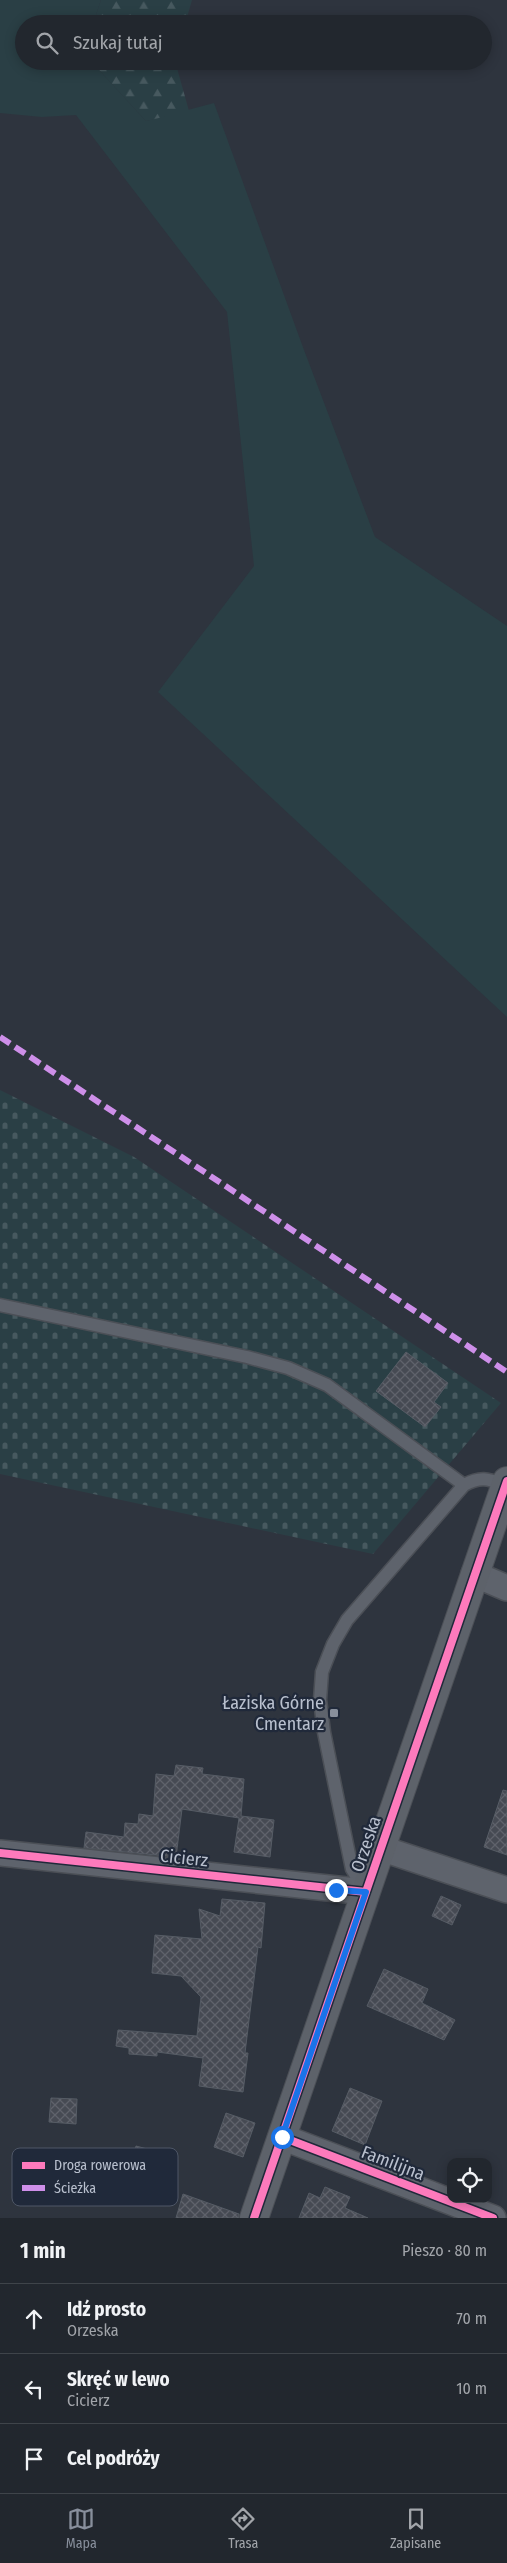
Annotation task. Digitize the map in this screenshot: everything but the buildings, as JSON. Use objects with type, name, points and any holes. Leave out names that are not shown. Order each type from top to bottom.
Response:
[{"type":"street","name":"Orzeska","points":[[254,2218],[506,1483]]},
{"type":"street","points":[[474,1574],[507,1588]]},
{"type":"street","points":[[380,1848],[507,1890]]},
{"type":"street","name":"Cicierz","points":[[0,1853],[366,1892]]},
{"type":"street","name":"Familijna","points":[[282,2137],[493,2218]]},
{"type":"lane","points":[[0,1305],[247,1357],[288,1368],[327,1385],[464,1485]]},
{"type":"lane","points":[[366,1892],[352,1868],[324,1732],[320,1700],[322,1672],[333,1644],[347,1620],[464,1485],[475,1479],[488,1479],[506,1483]]},
{"type":"green space","points":[[0,0],[101,0],[96,15],[15,15],[15,70],[99,70],[146,121],[214,103],[304,350],[375,537],[507,626],[507,1017],[158,692],[254,566],[227,312],[76,115],[42,117],[0,113]]},
{"type":"green space","points":[[101,0],[192,0],[188,15],[96,15]]},
{"type":"green space","points":[[99,70],[178,70],[189,111],[146,121]]},
{"type":"green space","points":[[0,1090],[134,1157],[501,1403],[373,1554],[0,1474]]},
{"type":"marked path","points":[[0,1037],[507,1372]]},
{"type":"cycle path","points":[[254,2218],[507,1481]]},
{"type":"cycle path","points":[[0,1853],[366,1892]]},
{"type":"cycle path","points":[[282,2137],[493,2218]]},
{"type":"place","name":"Łaziska Górne Cmentarz","points":[[334,1713]]},
{"type":"route","points":[[282,2137],[366,1892],[336,1890]]}]
